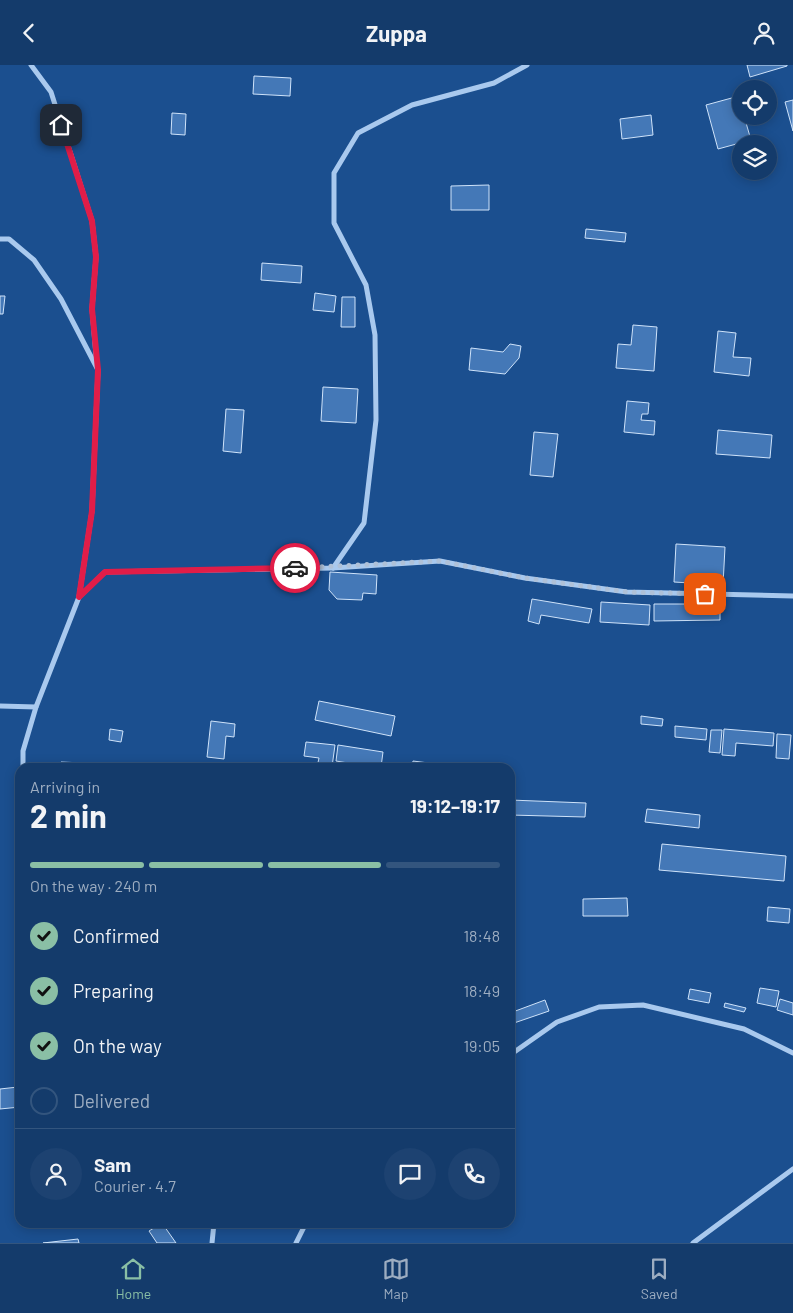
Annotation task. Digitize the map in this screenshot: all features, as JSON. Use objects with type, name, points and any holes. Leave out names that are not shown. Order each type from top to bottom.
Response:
[{"type":"street","points":[[23,763],[23,751],[36,707],[79,597],[92,511],[98,370],[92,309],[96,257],[92,221],[50,92],[31,65]]},
{"type":"street","points":[[333,568],[364,523],[376,420],[375,335],[366,285],[334,223],[334,173],[358,133],[412,105],[494,83],[527,65]]},
{"type":"street","points":[[0,239],[9,239],[34,260],[61,299],[98,370]]},
{"type":"street","points":[[79,597],[105,572],[333,568],[440,561],[525,578],[627,592],[793,596]]},
{"type":"street","points":[[0,706],[36,707]]},
{"type":"street","points":[[515,1051],[557,1022],[599,1007],[643,1005],[744,1029],[793,1053]]},
{"type":"street","points":[[693,1243],[793,1169]]},
{"type":"street","points":[[212,1243],[214,1228]]},
{"type":"street","points":[[296,1243],[304,1228]]},
{"type":"building","points":[[747,65],[787,65],[787,66],[750,77]]},
{"type":"building","points":[[254,76],[291,78],[290,96],[253,94]]},
{"type":"building","points":[[732,98],[732,125],[747,125],[750,135],[732,135],[732,145],[718,149],[706,105]]},
{"type":"building","points":[[793,100],[793,131],[785,102]]},
{"type":"building","points":[[172,113],[186,114],[185,135],[171,134]]},
{"type":"building","points":[[651,115],[653,135],[622,139],[620,119]]},
{"type":"building","points":[[489,185],[489,210],[451,210],[451,186]]},
{"type":"building","points":[[586,229],[626,233],[625,242],[585,238]]},
{"type":"building","points":[[262,263],[302,266],[301,283],[261,280]]},
{"type":"building","points":[[315,293],[336,296],[334,312],[313,310]]},
{"type":"building","points":[[0,296],[5,296],[3,314],[0,314]]},
{"type":"building","points":[[342,297],[355,297],[355,327],[341,327]]},
{"type":"building","points":[[633,325],[657,327],[654,371],[616,368],[618,344],[631,345]]},
{"type":"building","points":[[718,331],[736,333],[733,357],[751,358],[749,376],[714,372]]},
{"type":"building","points":[[510,344],[521,346],[519,358],[505,374],[469,370],[471,348],[503,352]]},
{"type":"building","points":[[323,387],[358,389],[356,423],[321,421]]},
{"type":"building","points":[[627,401],[649,403],[648,414],[642,414],[641,420],[655,421],[654,435],[624,432]]},
{"type":"building","points":[[226,409],[244,410],[241,453],[223,451]]},
{"type":"building","points":[[718,430],[772,435],[770,458],[716,454]]},
{"type":"building","points":[[534,432],[558,434],[553,477],[530,475]]},
{"type":"building","points":[[676,544],[725,547],[723,585],[674,582]]},
{"type":"building","points":[[330,572],[377,575],[376,594],[363,593],[362,600],[337,599],[329,590]]},
{"type":"building","points":[[532,599],[592,609],[589,623],[541,615],[539,624],[528,621]]},
{"type":"building","points":[[601,602],[650,605],[649,625],[600,622]]},
{"type":"building","points":[[654,604],[720,604],[720,620],[654,621]]},
{"type":"building","points":[[319,701],[395,716],[391,736],[315,720]]},
{"type":"building","points":[[641,716],[663,719],[662,726],[641,724]]},
{"type":"building","points":[[211,721],[235,724],[234,737],[226,736],[224,759],[207,757]]},
{"type":"building","points":[[675,726],[707,729],[706,740],[675,737]]},
{"type":"building","points":[[110,729],[123,731],[121,742],[109,740]]},
{"type":"building","points":[[724,729],[774,733],[773,746],[736,743],[735,756],[722,755]]},
{"type":"building","points":[[711,730],[722,730],[720,753],[709,752]]},
{"type":"building","points":[[777,734],[791,735],[789,759],[776,758]]},
{"type":"building","points":[[306,742],[335,745],[333,763],[318,763],[319,758],[304,756]]},
{"type":"building","points":[[338,745],[383,752],[382,763],[336,761]]},
{"type":"building","points":[[413,761],[429,763],[413,763]]},
{"type":"building","points":[[515,800],[586,803],[585,817],[515,815]]},
{"type":"building","points":[[647,809],[700,815],[699,828],[645,822]]},
{"type":"building","points":[[662,844],[786,856],[784,881],[659,870]]},
{"type":"building","points":[[627,898],[628,916],[583,916],[583,899]]},
{"type":"building","points":[[768,907],[790,909],[789,923],[767,921]]},
{"type":"building","points":[[760,988],[779,991],[776,1007],[757,1003]]},
{"type":"building","points":[[690,989],[711,993],[709,1003],[688,999]]},
{"type":"building","points":[[780,999],[793,1003],[793,1015],[777,1010]]},
{"type":"building","points":[[545,1000],[549,1011],[515,1023],[515,1011]]},
{"type":"building","points":[[725,1003],[746,1008],[744,1012],[724,1007]]},
{"type":"building","points":[[15,1087],[15,1108],[0,1109],[0,1089]]},
{"type":"building","points":[[154,1228],[166,1228],[176,1243],[157,1243],[149,1231]]},
{"type":"building","points":[[78,1239],[79,1243],[43,1243]]},
{"type":"way so far","points":[[295,568],[333,568],[440,561],[525,578],[627,592],[705,594]]},
{"type":"route","points":[[61,125],[92,221],[96,257],[92,309],[98,370],[92,511],[79,597],[105,572],[295,568]]}]
